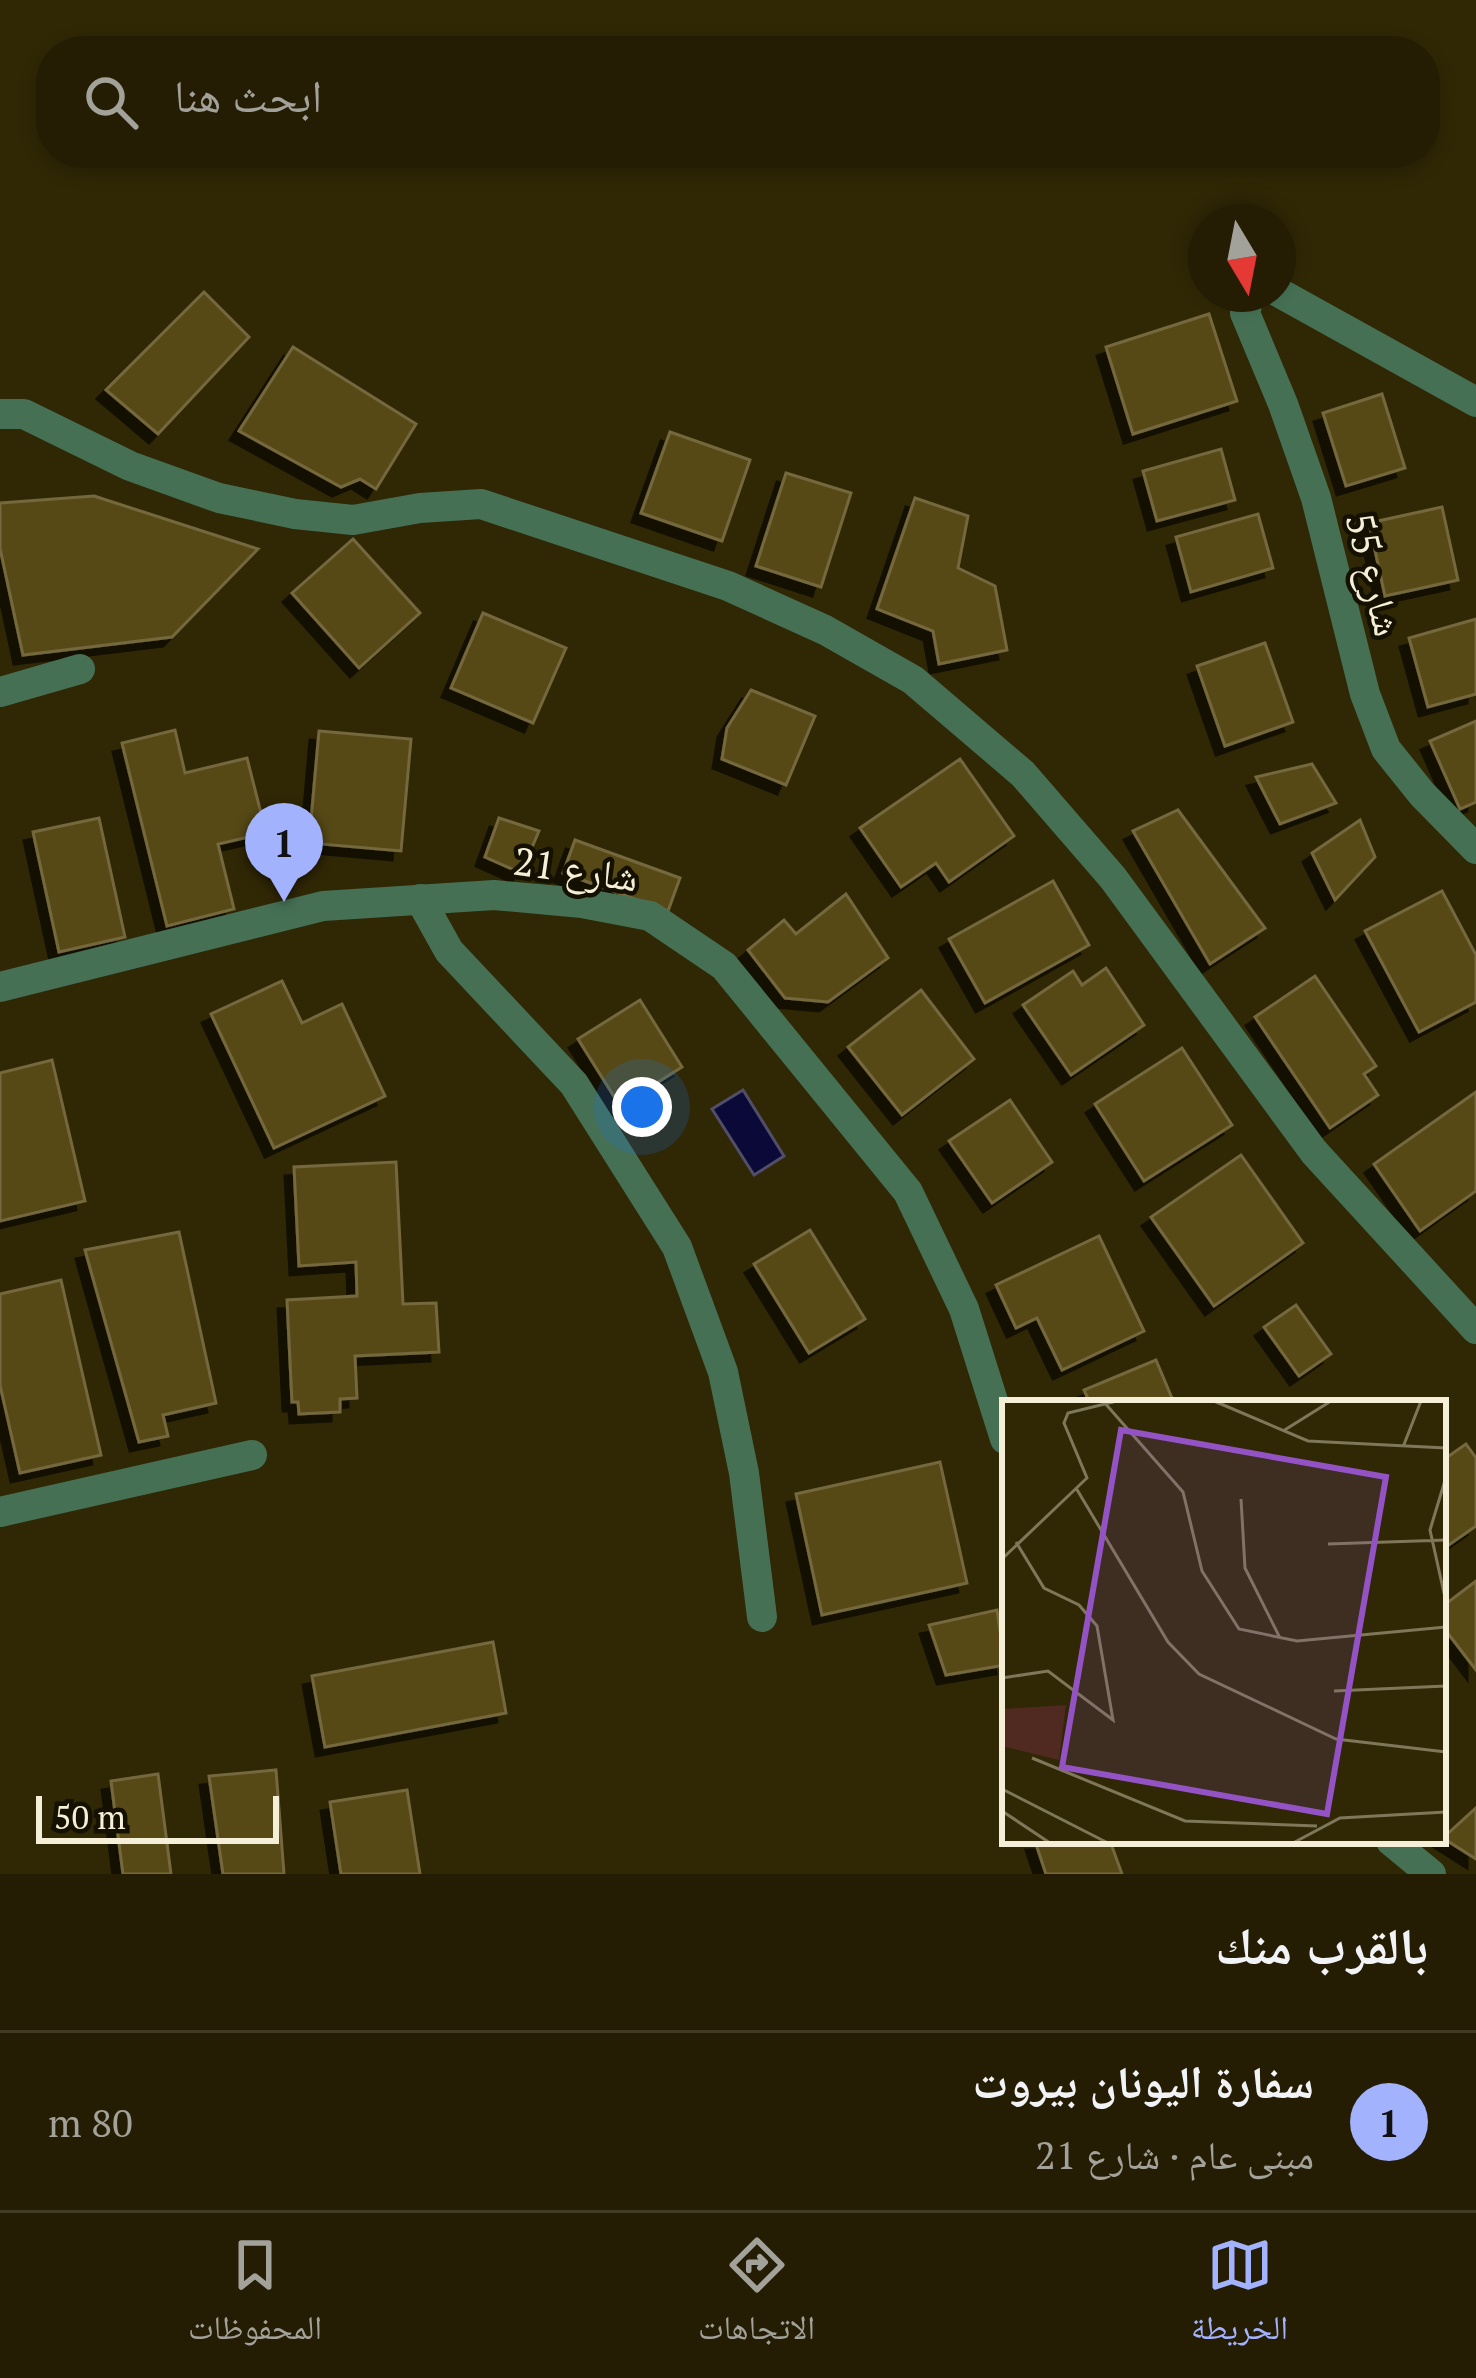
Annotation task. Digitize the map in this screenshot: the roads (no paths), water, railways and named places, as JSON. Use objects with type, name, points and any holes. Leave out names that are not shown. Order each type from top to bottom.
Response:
[{"type":"street","points":[[1296,302],[1476,402]]},
{"type":"street","name":"شارع 55","points":[[1245,312],[1316,498],[1365,694],[1386,748],[1422,794],[1476,849]]},
{"type":"street","points":[[12,414],[130,466],[219,498],[295,514],[353,520],[481,504],[728,586],[825,630],[913,680],[1023,774],[1113,878],[1314,1152],[1476,1329]]},
{"type":"street","points":[[0,692],[80,669]]},
{"type":"street","name":"شارع 21","points":[[0,987],[323,906],[494,896],[582,903],[650,916],[724,966],[908,1192],[964,1310],[1002,1430]]},
{"type":"street","points":[[420,899],[449,951],[574,1084],[676,1246],[723,1372],[744,1473],[763,1617]]},
{"type":"street","points":[[0,1512],[252,1455]]},
{"type":"street","points":[[1395,1844],[1431,1874]]},
{"type":"place","name":"سفارة اليونان بيروت","points":[[284,902]]}]
